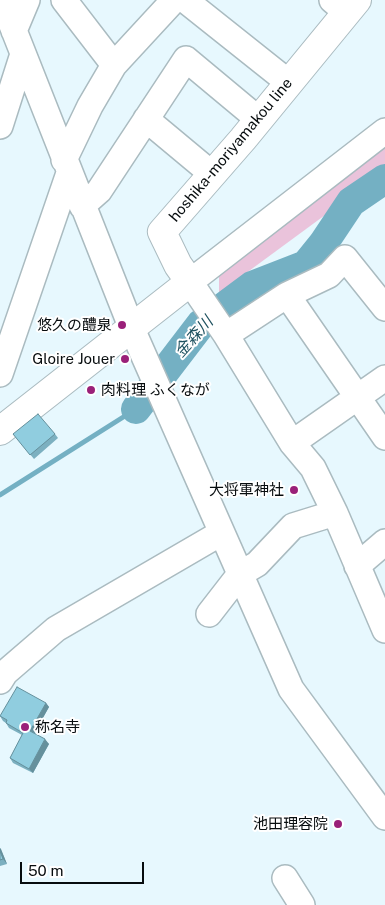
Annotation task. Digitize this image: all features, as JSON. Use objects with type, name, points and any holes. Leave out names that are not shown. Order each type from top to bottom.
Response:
[{"type":"main road","name":"hoshika-moriyamakou line","points":[[190,282],[178,265],[162,232],[288,82],[345,4]]},
{"type":"main road","points":[[0,431],[190,282]]},
{"type":"street","points":[[2,0],[132,329],[291,689],[385,817]]},
{"type":"street","points":[[14,31],[27,0]]},
{"type":"street","points":[[64,0],[114,65]]},
{"type":"street","points":[[0,374],[66,166],[90,106],[114,65],[174,0]]},
{"type":"street","points":[[185,0],[288,82]]},
{"type":"street","points":[[0,126],[23,54]]},
{"type":"street","points":[[82,206],[99,191],[186,59],[258,119]]},
{"type":"street","points":[[146,119],[212,174]]},
{"type":"street","points":[[385,131],[190,282],[226,335],[292,443],[313,468],[335,513],[385,630]]},
{"type":"street","points":[[226,335],[286,295],[329,275],[345,258],[385,308]]},
{"type":"street","points":[[286,295],[385,437]]},
{"type":"street","points":[[292,443],[385,378]]},
{"type":"street","points":[[209,614],[240,574],[257,564],[293,526],[335,513]]},
{"type":"street","points":[[0,681],[5,673],[56,628],[221,532]]},
{"type":"street","points":[[357,566],[385,542]]},
{"type":"street","points":[[285,878],[302,905]]},
{"type":"shaded area","points":[[385,146],[385,171],[219,293],[219,273]]},
{"type":"building","points":[[38,414],[55,434],[30,455],[13,434]]},
{"type":"building","points":[[17,687],[46,703],[30,731],[45,739],[29,769],[10,758],[23,733],[6,723],[7,720],[0,716]]},
{"type":"waterway","name":"金森川","points":[[136,409],[201,324],[252,286],[306,265],[323,244],[351,202],[385,179]]},
{"type":"waterway","name":"金森川","points":[[0,495],[136,409]]},
{"type":"place","name":"悠久の醴泉","points":[[122,325]]},
{"type":"place","name":"Gloire Jouer","points":[[125,359]]},
{"type":"place","name":"肉料理 ふくなが","points":[[91,390]]},
{"type":"place","name":"大将軍神社","points":[[294,490]]},
{"type":"place","name":"称名寺","points":[[25,727]]},
{"type":"place","name":"池田理容院","points":[[338,824]]}]
